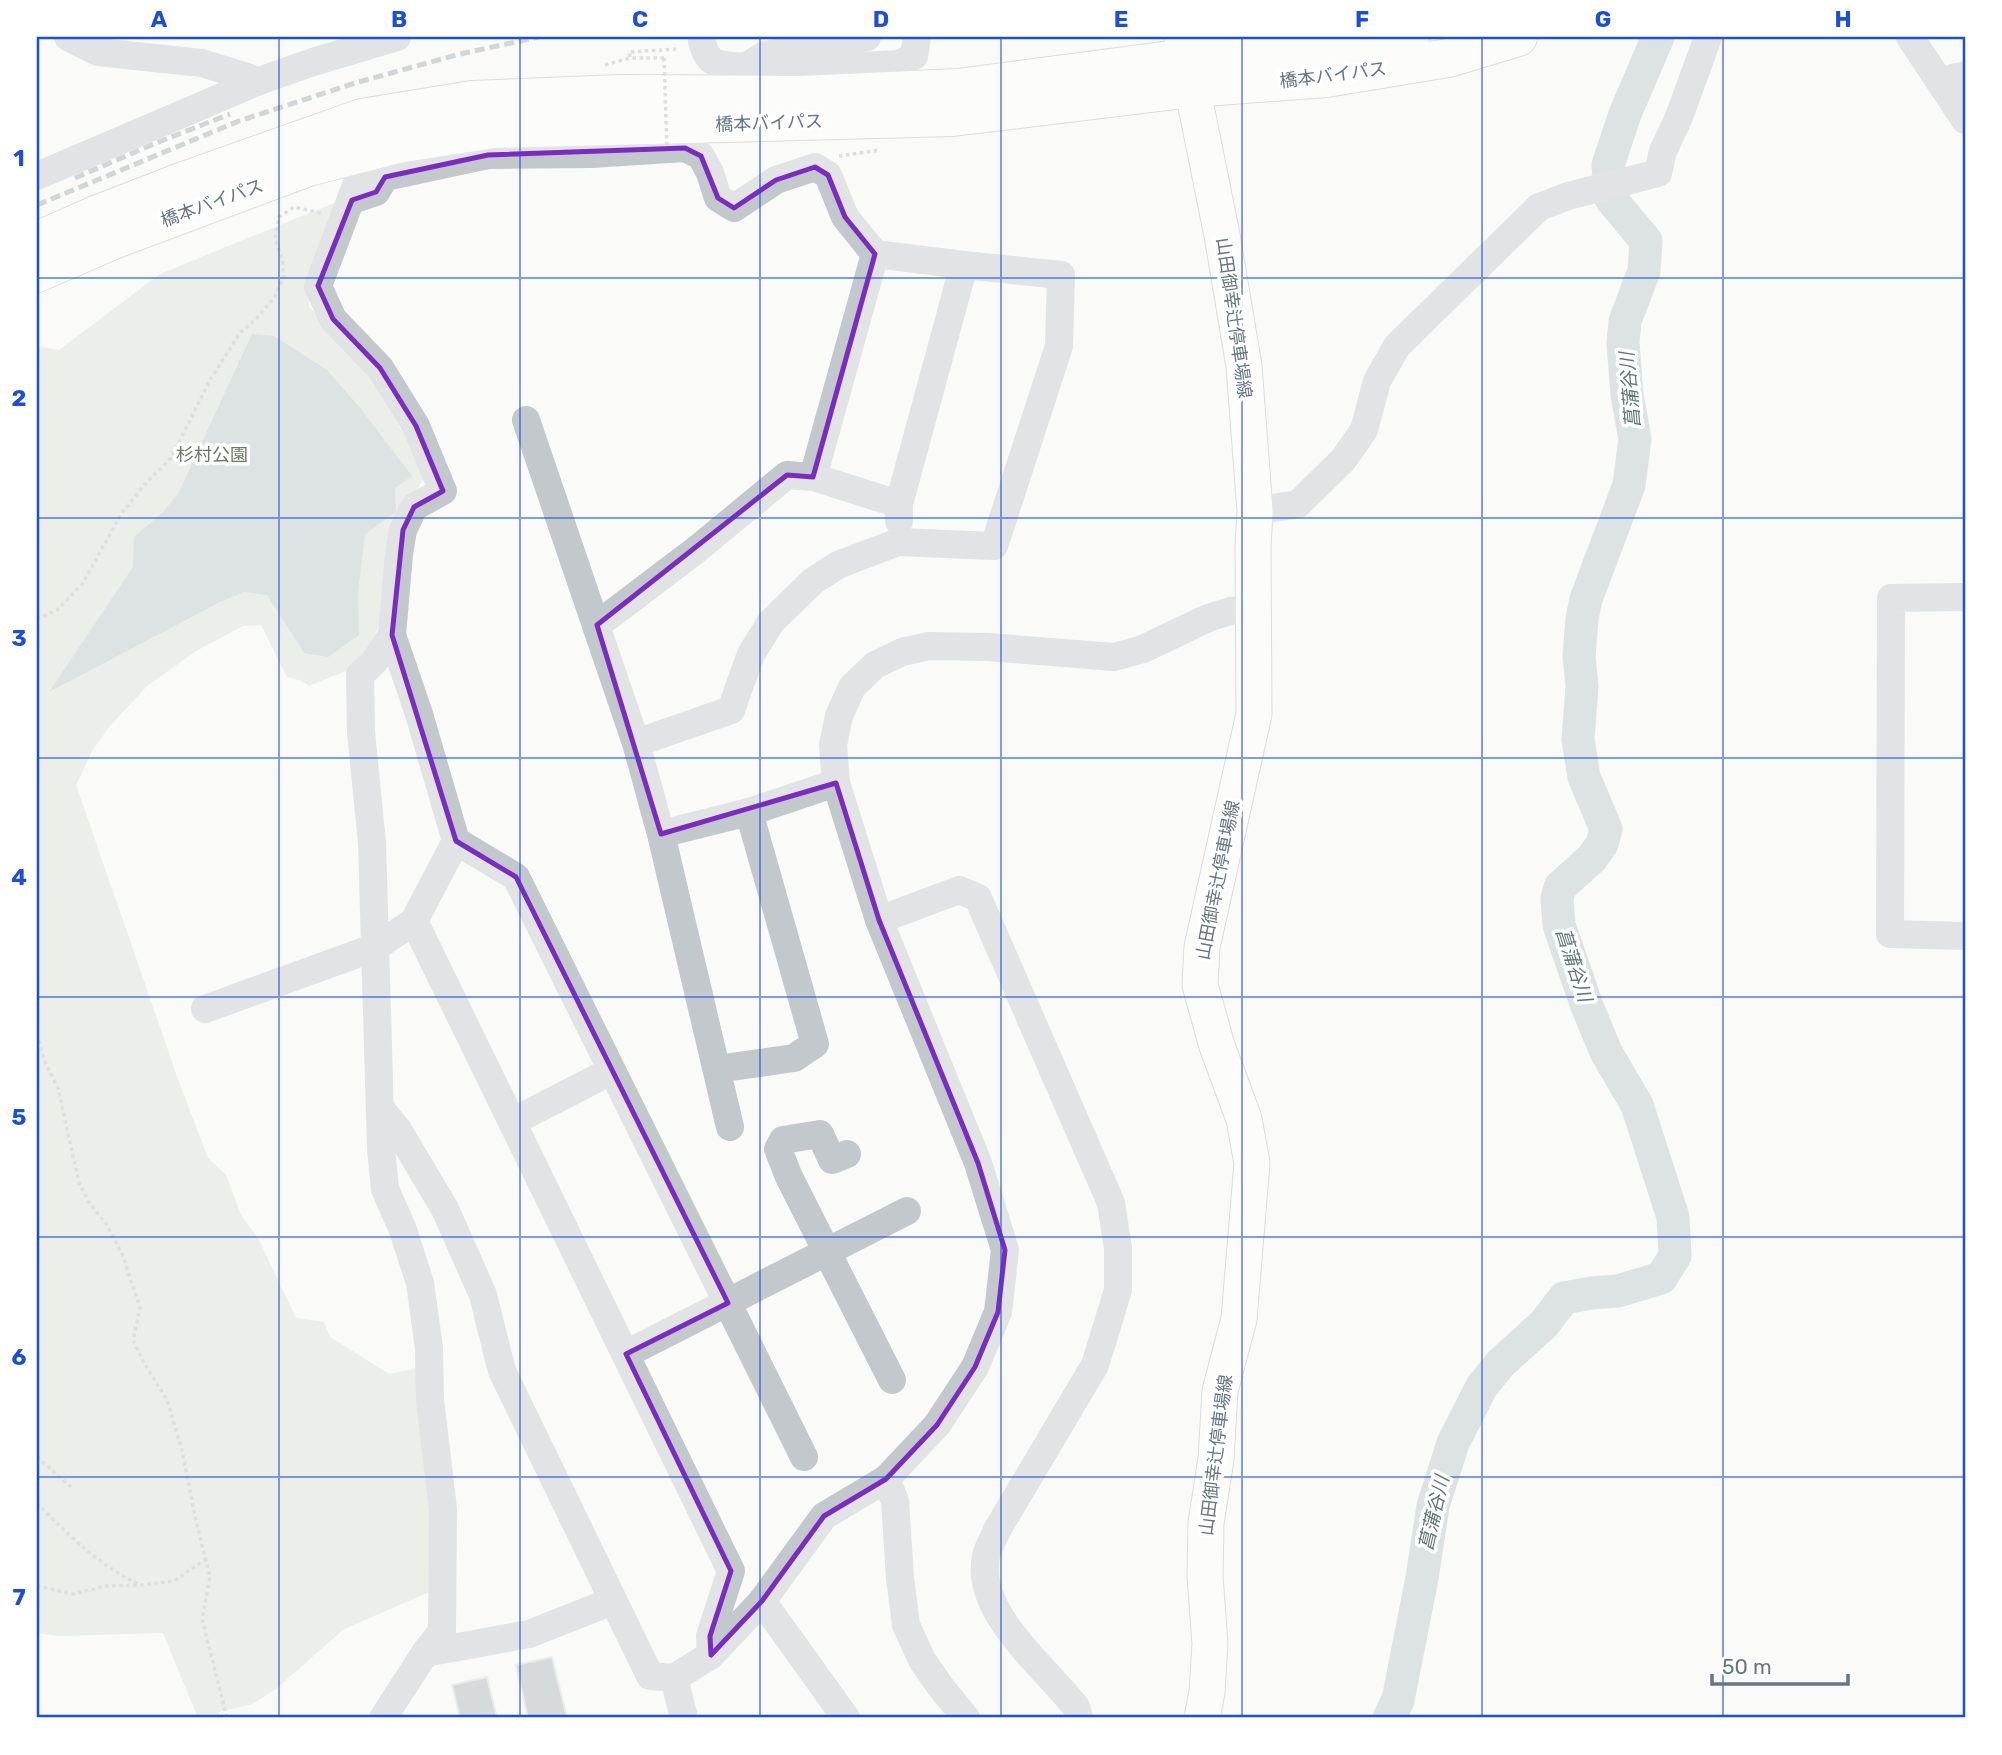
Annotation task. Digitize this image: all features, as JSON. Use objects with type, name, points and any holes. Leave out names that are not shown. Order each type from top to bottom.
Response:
[{"type":"highway","name":"橋本バイパス","points":[[37,241],[172,186],[366,134],[397,144],[494,129],[735,100],[953,117],[1186,61],[1310,53],[1410,37]]},
{"type":"highway","name":"橋本バイパス","points":[[1186,61],[1326,78],[1448,58],[1518,37]]},
{"type":"highway","name":"橋本バイパス","points":[[37,273],[113,240],[308,167],[366,134]]},
{"type":"main road","name":"山田御幸辻停車場線","points":[[1186,61],[1222,235],[1244,366],[1255,511],[1254,714],[1204,935],[1199,985],[1217,1046],[1244,1119],[1252,1163],[1238,1319],[1220,1391],[1216,1459],[1206,1523],[1205,1576],[1210,1644],[1207,1692],[1202,1718]]},
{"type":"street","points":[[68,37],[98,52],[202,63],[259,81]]},
{"type":"street","points":[[37,176],[259,81],[397,37]]},
{"type":"street","points":[[735,100],[765,55],[867,37]]},
{"type":"street","points":[[735,100],[761,84],[775,70],[899,64],[914,56],[917,37]]},
{"type":"street","points":[[1255,511],[1298,504],[1343,460],[1364,430],[1377,381],[1397,345],[1539,207],[1568,196],[1658,173],[1663,151],[1679,117],[1708,37]]},
{"type":"street","points":[[1910,37],[1953,78],[1965,120]]},
{"type":"street","points":[[691,45],[705,54],[710,61],[723,64],[735,100]]},
{"type":"street","points":[[366,134],[347,211],[318,286],[333,319],[380,368],[416,426],[443,491],[414,508],[403,530],[392,635],[419,714],[456,841],[516,877],[804,1457]]},
{"type":"street","points":[[347,211],[376,192],[385,177],[488,155],[591,154],[685,148],[701,156],[718,198],[734,208],[776,180],[815,167],[828,175],[845,217],[875,254],[1061,275],[1059,346],[995,546],[898,542],[838,565],[813,581],[771,622],[751,654],[731,710],[636,743]]},
{"type":"street","points":[[813,477],[875,254]]},
{"type":"street","points":[[898,542],[899,504],[964,265]]},
{"type":"street","points":[[526,420],[636,743],[661,834],[730,1127]]},
{"type":"street","points":[[597,625],[696,550],[787,475],[813,477],[899,504]]},
{"type":"street","points":[[1965,597],[1891,598],[1890,934],[1965,936]]},
{"type":"street","points":[[381,1109],[398,1130],[445,1209],[483,1294],[502,1371],[650,1676],[674,1678],[712,1655],[762,1601],[824,1516],[886,1479],[937,1425],[975,1367],[998,1312],[1005,1250],[978,1163],[879,920],[836,783],[833,745],[839,716],[852,687],[875,665],[902,652],[929,646],[988,647],[1114,657],[1143,649],[1208,618],[1230,611],[1253,609]]},
{"type":"street","points":[[383,1718],[442,1631],[443,1509],[430,1400],[429,1348],[419,1283],[385,1189],[381,1149],[372,843],[360,675],[374,662],[392,635]]},
{"type":"street","points":[[661,834],[749,812],[836,783]]},
{"type":"street","points":[[717,1069],[793,1058],[815,1044],[749,812]]},
{"type":"street","points":[[205,1009],[376,947],[414,921],[456,841]]},
{"type":"street","points":[[879,920],[959,890],[978,898],[1111,1203],[1118,1248],[1118,1290],[1095,1365],[997,1530],[986,1556],[986,1580],[993,1605],[1012,1633],[1076,1707],[1079,1718]]},
{"type":"street","points":[[414,921],[731,1572],[709,1636],[712,1655]]},
{"type":"street","points":[[512,1122],[611,1071]]},
{"type":"street","points":[[847,1154],[832,1160],[820,1133],[783,1140],[778,1149],[789,1177],[892,1380]]},
{"type":"street","points":[[625,1354],[908,1212]]},
{"type":"street","points":[[886,1479],[895,1500],[906,1625],[922,1660],[966,1718]]},
{"type":"street","points":[[425,1653],[529,1634],[613,1601]]},
{"type":"street","points":[[762,1601],[840,1717]]},
{"type":"street","points":[[674,1678],[684,1718]]},
{"type":"path","points":[[630,58],[629,52],[691,45]]},
{"type":"path","points":[[598,66],[630,58],[664,58],[667,149]]},
{"type":"path","points":[[815,167],[840,155],[880,150]]},
{"type":"path","points":[[37,619],[57,610],[83,583],[121,514],[171,458],[210,380],[240,333],[274,299],[284,277],[282,258],[275,239],[279,217],[294,207],[347,211]]},
{"type":"path","points":[[37,1034],[45,1062],[58,1088],[79,1183],[88,1202],[107,1225],[122,1254],[140,1307],[133,1340],[167,1400],[182,1450],[195,1521],[210,1577],[202,1619],[227,1718]]},
{"type":"path","points":[[37,1457],[71,1487]]},
{"type":"path","points":[[37,1503],[71,1538],[117,1572],[141,1585]]},
{"type":"path","points":[[37,1586],[73,1594],[106,1586],[174,1581],[206,1559]]},
{"type":"highlighted area","points":[[685,148],[701,156],[718,198],[734,208],[776,180],[815,167],[828,175],[845,217],[875,254],[813,477],[787,475],[597,625],[661,834],[836,783],[879,920],[978,1163],[1005,1250],[998,1312],[975,1367],[937,1425],[886,1479],[824,1516],[762,1601],[711,1655],[710,1636],[731,1571],[626,1354],[728,1303],[516,877],[456,841],[392,635],[403,530],[414,507],[443,491],[416,426],[380,368],[333,319],[318,286],[352,200],[376,192],[385,177],[488,155]]},
{"type":"green space","name":"杉村公園","points":[[344,199],[311,270],[309,307],[352,348],[427,473],[395,525],[386,609],[369,649],[358,666],[309,686],[287,677],[261,625],[243,626],[196,651],[147,686],[109,727],[92,751],[76,785],[208,1158],[226,1175],[241,1215],[259,1240],[296,1318],[324,1322],[330,1337],[389,1374],[422,1367],[434,1590],[344,1629],[276,1689],[252,1704],[219,1712],[219,1718],[198,1718],[163,1633],[58,1636],[37,1633],[37,346],[59,350],[160,274]]},
{"type":"shaded area","points":[[252,334],[274,336],[327,370],[361,409],[412,476],[395,488],[396,512],[365,534],[358,593],[359,635],[328,657],[304,653],[267,595],[244,592],[49,692],[133,567],[134,537],[163,512],[179,492]]},
{"type":"building","points":[[552,1657],[567,1718],[528,1718],[516,1665]]},
{"type":"building","points":[[487,1677],[497,1718],[460,1718],[452,1685]]},
{"type":"waterway","name":"菖蒲谷川","points":[[1389,1718],[1398,1700],[1433,1506],[1453,1443],[1482,1386],[1501,1363],[1544,1324],[1564,1298],[1618,1291],[1661,1278],[1675,1256],[1673,1217],[1637,1105],[1606,1052],[1587,1006],[1559,925],[1557,899],[1560,887],[1592,858],[1602,844],[1606,829],[1584,777],[1578,739],[1582,687],[1579,656],[1586,599],[1629,485],[1635,439],[1627,395],[1623,343],[1625,321],[1644,271],[1646,241],[1611,199],[1608,165],[1625,114],[1658,37]]},
{"type":"railway","points":[[37,205],[239,121],[355,83],[460,54],[539,37]]},
{"type":"railway","points":[[75,178],[230,114]]}]
